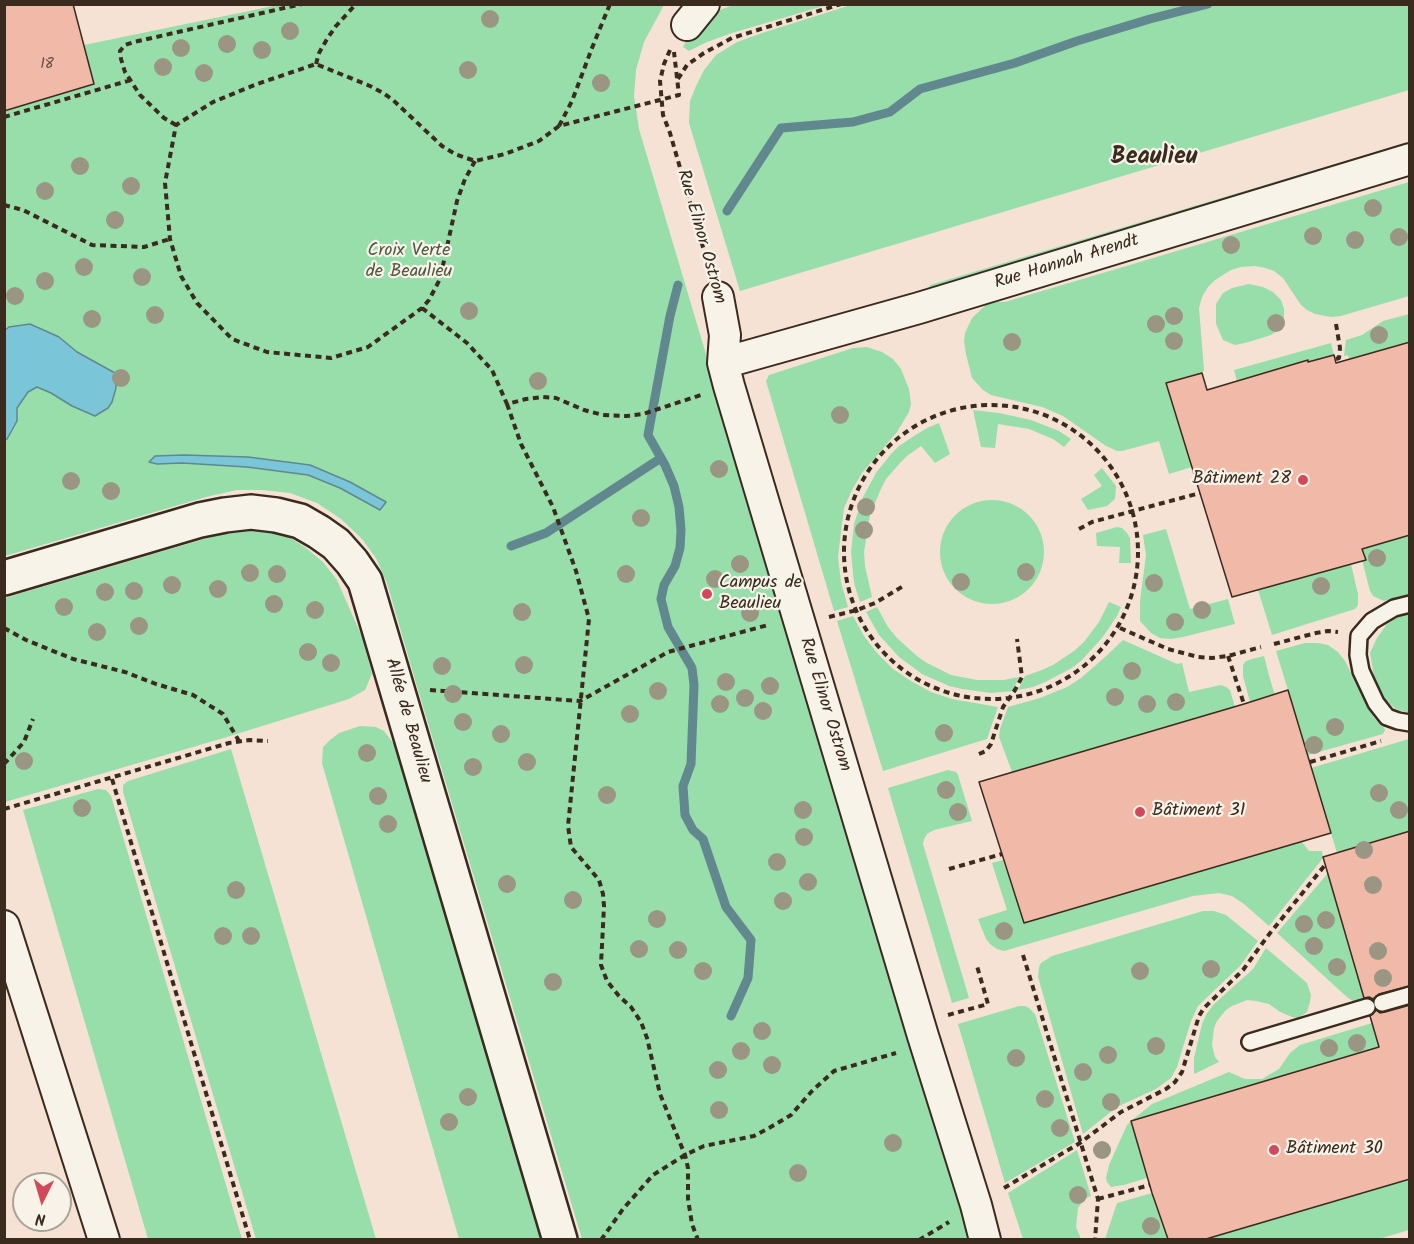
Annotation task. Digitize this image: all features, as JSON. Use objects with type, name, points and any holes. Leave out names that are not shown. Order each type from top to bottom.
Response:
[{"type":"street","name":"Rue Hannah Arendt","points":[[723,363],[920,308],[1410,159]]},
{"type":"street","name":"Rue Elinor Ostrom","points":[[718,297],[725,335],[723,363],[922,1036],[985,1239]]},
{"type":"street","name":"Allée de Beaulieu","points":[[4,578],[200,520],[225,514],[251,512],[300,521],[336,544],[352,562],[365,581],[560,1239]]},
{"type":"street","points":[[4,926],[104,1239]]},
{"type":"lane","points":[[1404,722],[1387,717],[1376,703],[1361,671],[1358,655],[1359,636],[1372,621],[1394,608],[1410,604]]},
{"type":"lane","points":[[1250,1042],[1410,995]]},
{"type":"path","points":[[176,125],[140,95],[125,72],[120,51],[125,45],[302,4]]},
{"type":"path","points":[[316,64],[327,39],[356,4]]},
{"type":"path","points":[[559,126],[572,102],[610,4]]},
{"type":"path","points":[[475,161],[457,201],[440,279],[429,300],[422,309],[368,347],[331,357],[267,352],[232,339],[197,303],[181,276],[170,240],[165,183],[176,125],[213,102],[316,64],[383,93],[442,146],[455,154],[475,161],[505,154],[539,141],[559,126],[680,94],[677,80],[687,65],[704,53],[732,38],[841,4]]},
{"type":"path","name":"Rue Elinor Ostrom","points":[[696,14],[673,45],[664,64],[660,81],[661,100],[663,115],[718,297]]},
{"type":"path","points":[[4,117],[131,80]]},
{"type":"path","points":[[4,205],[22,210],[92,245],[144,247],[170,240]]},
{"type":"path","points":[[422,309],[467,343],[492,370],[507,404],[520,444],[553,507],[576,571],[589,619],[568,826],[571,847],[599,880],[604,906],[601,965],[607,981],[631,1007],[641,1022],[647,1038],[660,1094],[685,1155],[692,1224],[698,1239]]},
{"type":"path","points":[[1336,324],[1341,348],[1339,358],[1336,359]]},
{"type":"path","points":[[507,404],[526,399],[556,398],[603,415],[627,416],[667,407]]},
{"type":"path","points":[[982,402],[1016,409],[1059,423],[1080,435],[1111,466],[1122,484],[1130,511],[1138,541],[1138,565],[1128,609],[1120,628],[1107,645],[1079,670],[1042,690],[993,698],[963,696],[925,683],[906,672],[875,642],[866,629],[850,591],[844,546],[849,515],[862,482],[900,437],[918,423],[949,406],[982,402]]},
{"type":"path","points":[[1079,529],[1092,522],[1200,493]]},
{"type":"path","points":[[401,699],[432,689],[580,701],[668,652],[785,621],[834,616],[857,610],[905,585]]},
{"type":"path","points":[[4,628],[26,640],[73,659],[125,672],[193,695],[223,714],[239,741]]},
{"type":"path","points":[[1120,628],[1168,649],[1212,658],[1261,647]]},
{"type":"path","points":[[1274,644],[1328,631],[1359,636]]},
{"type":"path","points":[[979,754],[986,751],[991,744],[1003,707],[1022,677],[1017,639]]},
{"type":"path","points":[[1228,656],[1244,705]]},
{"type":"path","points":[[4,764],[24,742],[33,719]]},
{"type":"path","points":[[1310,762],[1389,738],[1404,722]]},
{"type":"path","points":[[4,809],[239,741],[268,741]]},
{"type":"path","points":[[112,779],[249,1239]]},
{"type":"path","points":[[948,869],[1002,854]]},
{"type":"path","points":[[976,1205],[1080,1143],[1121,1112],[1175,1082],[1182,1072],[1199,1016],[1204,1008],[1242,970],[1325,865]]},
{"type":"path","points":[[1023,955],[1098,1199],[1095,1239]]},
{"type":"path","points":[[601,1239],[623,1209],[653,1175],[685,1155],[704,1146],[754,1136],[791,1115],[834,1071],[912,1048],[940,1017],[988,1004],[977,966]]},
{"type":"path","points":[[1098,1199],[1149,1185]]},
{"type":"green space","points":[[854,4],[1409,5],[1409,90],[740,291],[689,123],[690,101],[704,70],[716,55],[737,42]]},
{"type":"green space","name":"Croix Verte de Beaulieu","points":[[278,5],[664,5],[644,42],[636,70],[634,96],[639,129],[969,1239],[582,1239],[387,583],[376,558],[362,539],[341,519],[317,503],[290,493],[237,490],[5,556],[5,111],[93,85],[84,45]]},
{"type":"green space","points":[[733,5],[827,5],[732,33],[689,51],[683,47],[705,20]]},
{"type":"green space","points":[[1402,144],[1405,152],[928,290],[930,285]]},
{"type":"green space","points":[[1409,182],[1409,296],[1331,317],[1307,310],[1283,278],[1265,268],[1255,266],[1231,270],[1208,287],[1199,308],[1204,370],[1202,373],[1166,383],[1192,467],[1169,474],[1159,441],[1117,451],[1063,416],[1042,407],[991,395],[972,378],[966,354],[965,333],[972,318],[987,304],[1005,302]]},
{"type":"green space","points":[[1249,284],[1273,292],[1281,300],[1284,309],[1284,323],[1282,328],[1271,335],[1235,345],[1223,340],[1216,324],[1216,304],[1223,293]]},
{"type":"green space","points":[[1409,314],[1409,342],[1349,359],[1348,355],[1344,356],[1346,340],[1362,335],[1383,321]]},
{"type":"green space","points":[[1331,343],[1334,355],[1308,362],[1307,360],[1237,381],[1234,370]]},
{"type":"green space","points":[[867,347],[893,359],[901,369],[909,389],[911,404],[897,432],[862,473],[844,508],[838,557],[841,582],[848,607],[834,611],[766,381],[769,375],[853,348]]},
{"type":"green space","points":[[973,410],[1031,420],[1059,431],[1071,439],[1064,447],[1053,439],[1029,429],[998,424],[995,448],[981,447]]},
{"type":"green space","points":[[939,423],[950,454],[935,463],[921,446],[900,463],[886,479],[880,491],[870,515],[864,552],[872,597],[860,602],[854,583],[851,552],[854,524],[863,497],[876,473],[899,446]]},
{"type":"green space","points":[[1102,468],[1116,486],[1115,499],[1107,506],[1088,510],[1081,499],[1102,486],[1094,475]]},
{"type":"green space","points":[[992,500],[1012,504],[1021,509],[1035,523],[1040,532],[1044,552],[1040,572],[1035,581],[1021,595],[1012,600],[992,604],[972,600],[963,595],[949,581],[944,572],[940,552],[944,532],[949,523],[963,509],[972,504]]},
{"type":"green space","points":[[1117,527],[1122,528],[1130,538],[1131,563],[1119,563],[1120,547],[1097,546],[1096,533]]},
{"type":"green space","points":[[246,529],[286,535],[323,562],[337,580],[362,637],[372,674],[365,690],[349,699],[227,737],[5,802],[5,598],[221,534]]},
{"type":"green space","points":[[1166,529],[1190,609],[1228,599],[1235,624],[1171,639],[1160,638],[1151,633],[1140,621],[1140,601],[1146,555],[1143,535]]},
{"type":"green space","points":[[1409,535],[1409,594],[1384,601],[1373,596],[1362,560],[1365,559],[1362,549]]},
{"type":"green space","points":[[1351,564],[1358,594],[1358,605],[1355,609],[1272,635],[1258,590]]},
{"type":"green space","points":[[1109,602],[1121,607],[1117,616],[1102,638],[1082,660],[1045,682],[1018,690],[1025,676],[1053,665],[1084,642],[1099,622]]},
{"type":"green space","points":[[877,607],[897,638],[927,663],[951,675],[977,680],[1003,680],[1019,677],[1013,691],[991,693],[962,689],[922,674],[899,657],[879,635],[866,612]]},
{"type":"green space","points":[[1410,612],[1409,713],[1396,709],[1385,700],[1374,676],[1370,653],[1387,624],[1402,614]]},
{"type":"green space","points":[[853,616],[877,653],[893,669],[911,681],[931,692],[952,699],[998,707],[987,739],[883,771],[837,621]]},
{"type":"green space","points":[[1123,640],[1177,664],[1182,663],[1189,692],[1221,685],[1226,687],[1230,690],[1235,707],[1012,772],[999,737],[1008,707],[1067,687],[1081,678]]},
{"type":"green space","points":[[1305,643],[1328,645],[1338,652],[1345,661],[1369,710],[1383,726],[1385,730],[1383,734],[1308,755],[1276,651]]},
{"type":"green space","points":[[1264,656],[1295,759],[1250,702],[1243,676],[1243,665],[1246,661]]},
{"type":"green space","points":[[360,726],[376,727],[384,731],[394,744],[541,1239],[459,1239],[322,763],[323,747],[330,740],[339,733]]},
{"type":"green space","points":[[1409,739],[1409,831],[1381,840],[1352,902],[1311,768]]},
{"type":"green space","points":[[231,749],[376,1239],[256,1239],[123,792],[123,785],[128,781]]},
{"type":"green space","points":[[948,770],[958,775],[972,821],[934,830],[927,834],[923,844],[969,998],[952,1003],[888,788]]},
{"type":"green space","points":[[98,789],[106,790],[111,796],[242,1239],[148,1239],[23,810]]},
{"type":"green space","points":[[1302,842],[1309,851],[1322,851],[1323,858],[1269,926],[1232,896],[1219,893],[1193,896],[1004,951],[991,945],[986,939],[978,919],[1007,910],[992,863],[1003,860],[1024,923]]},
{"type":"green space","points":[[1328,873],[1365,1000],[1353,1001],[1348,998],[1277,933]]},
{"type":"green space","points":[[1203,911],[1214,911],[1226,915],[1258,941],[1240,966],[1198,1006],[1171,1078],[1156,1089],[1117,1107],[1083,1134],[1038,977],[1041,963],[1052,956]]},
{"type":"green space","points":[[1266,948],[1307,983],[1311,995],[1307,1012],[1298,1018],[1292,1017],[1269,1004],[1247,1000],[1232,1006],[1217,1021],[1214,1028],[1212,1045],[1219,1062],[1194,1074],[1194,1058],[1206,1015],[1213,1005],[1253,969]]},
{"type":"green space","points":[[1019,1006],[1029,1008],[1035,1014],[1075,1142],[1005,1183],[958,1024]]},
{"type":"green space","points":[[1372,1023],[1379,1047],[1131,1121],[1152,1104],[1229,1072],[1245,1079],[1262,1079],[1279,1069],[1290,1053],[1300,1045]]},
{"type":"green space","points":[[1131,1121],[1147,1178],[1111,1187],[1106,1178],[1109,1165]]},
{"type":"green space","points":[[1077,1150],[1091,1196],[1084,1199],[1078,1208],[1076,1227],[1081,1239],[1023,1239],[1008,1193]]},
{"type":"green space","points":[[1409,1179],[1409,1230],[1379,1239],[1206,1239]]},
{"type":"green space","points":[[1152,1193],[1168,1239],[1105,1239],[1117,1203]]},
{"type":"water","points":[[30,324],[59,337],[77,352],[115,373],[116,388],[108,408],[95,416],[37,387],[28,392],[17,408],[17,421],[5,440],[5,330],[9,327]]},
{"type":"water","points":[[155,456],[248,457],[310,465],[350,482],[386,502],[380,510],[340,488],[308,475],[247,467],[149,462]]},
{"type":"building","points":[[4,4],[73,4],[94,84],[4,111]]},
{"type":"building","name":"Bâtiment 28","points":[[1410,342],[1410,535],[1362,549],[1366,560],[1232,597],[1166,383],[1202,373],[1207,390],[1308,360],[1308,362],[1334,355],[1336,363]]},
{"type":"building","name":"Bâtiment 31","points":[[1288,690],[1331,833],[1024,923],[979,782]]},
{"type":"building","points":[[1410,831],[1410,986],[1379,994],[1373,999],[1364,998],[1323,857]]},
{"type":"building","name":"Bâtiment 30","points":[[1410,1005],[1410,1179],[1206,1239],[1168,1239],[1131,1121],[1379,1047],[1370,1016],[1376,1010],[1380,1013]]},
{"type":"waterway","points":[[727,211],[781,128],[853,122],[890,112],[920,89],[1015,63],[1150,19],[1208,4]]},
{"type":"waterway","points":[[678,285],[648,435],[665,465],[674,486],[679,507],[680,548],[675,566],[664,585],[661,599],[668,627],[692,668],[694,685],[691,764],[683,786],[685,815],[693,830],[703,839],[726,907],[751,940],[748,978],[731,1016]]},
{"type":"waterway","points":[[511,546],[546,533],[661,458]]},
{"type":"place","name":"Bâtiment 28","points":[[1303,480]]},
{"type":"place","name":"Campus de Beaulieu","points":[[707,594]]},
{"type":"place","name":"Bâtiment 31","points":[[1140,812]]},
{"type":"place","name":"Bâtiment 30","points":[[1274,1150]]},
{"type":"district","name":"Beaulieu","points":[[1154,159]]}]
